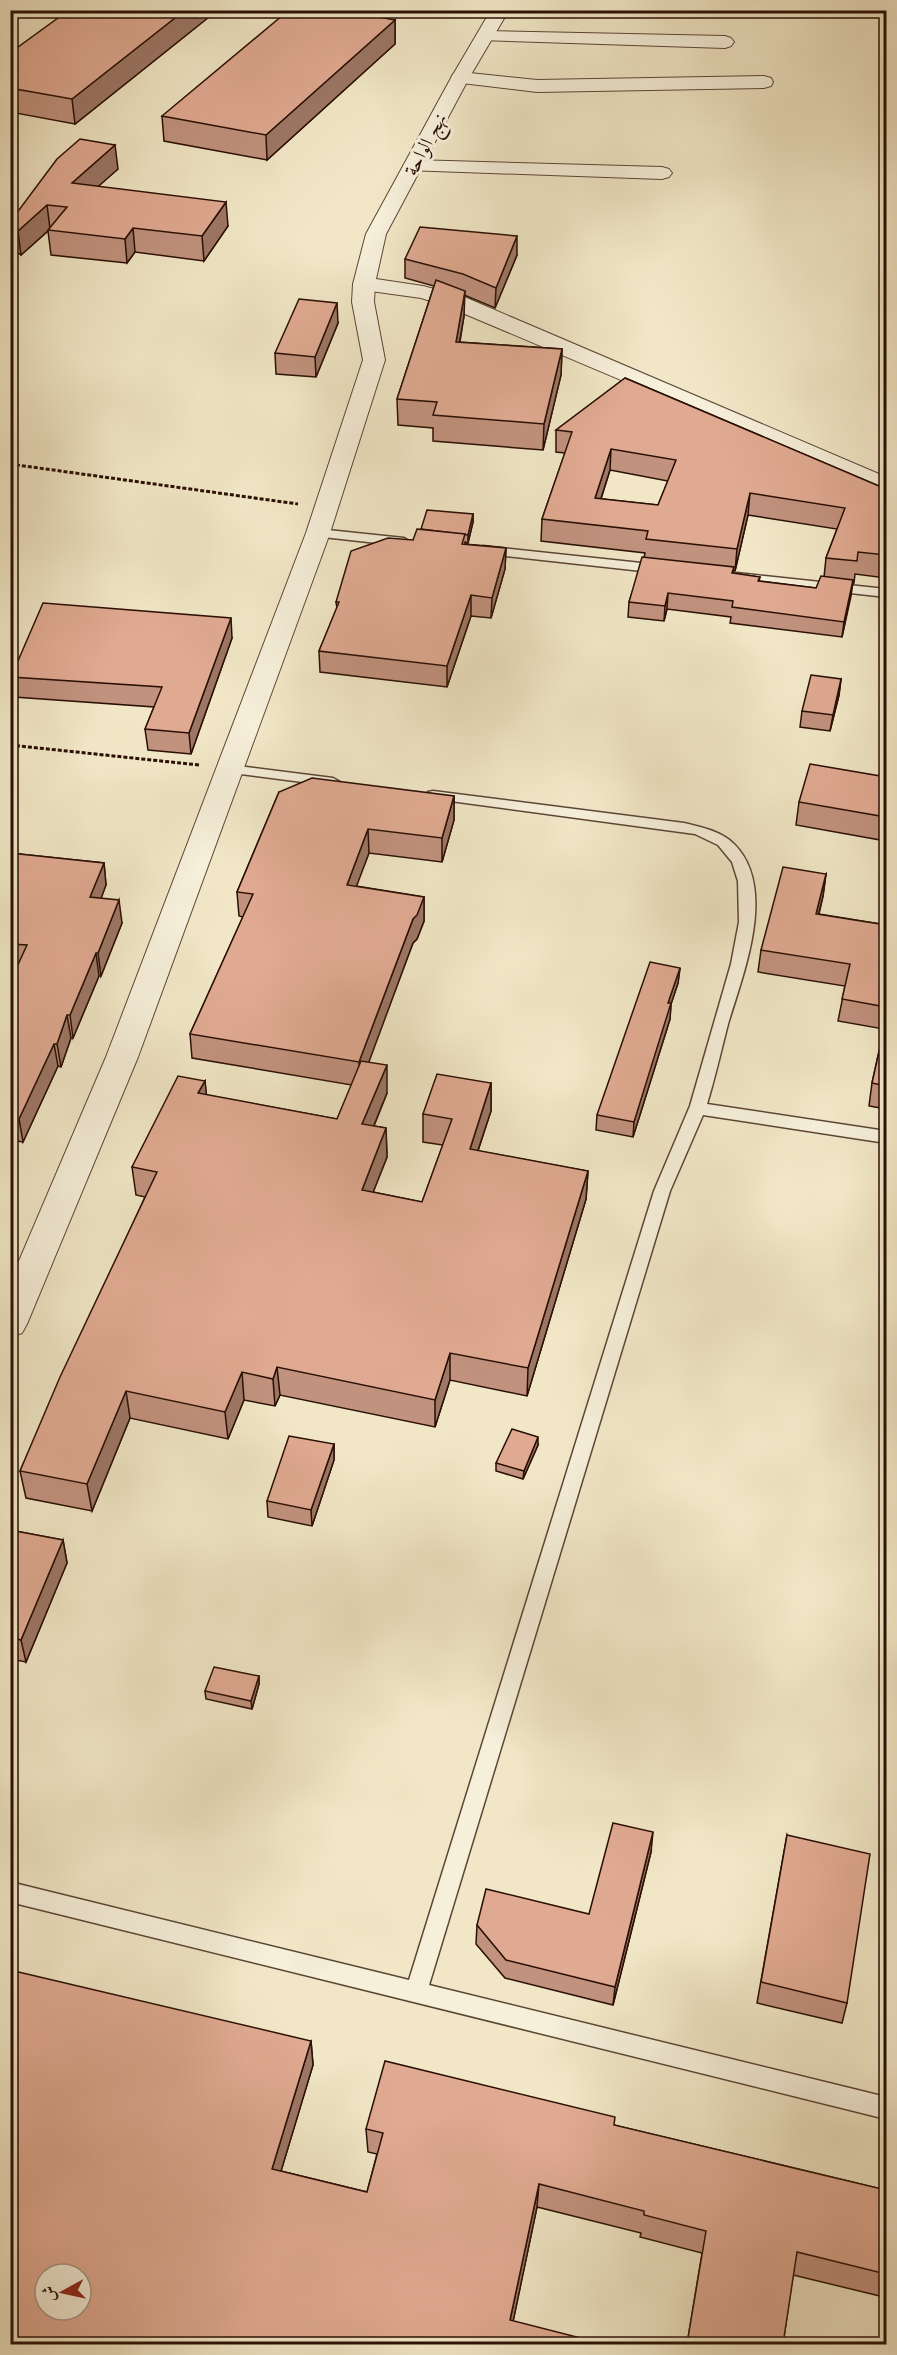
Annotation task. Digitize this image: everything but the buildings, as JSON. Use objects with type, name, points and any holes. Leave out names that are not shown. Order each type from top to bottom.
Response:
[{"type":"street","name":"نهج الواحة","points":[[10,1324],[123,1057],[322,521],[374,360],[363,302],[364,284],[376,234],[460,78],[500,10]]},
{"type":"street","points":[[486,36],[725,42]]},
{"type":"street","points":[[460,78],[537,86],[764,82]]},
{"type":"street","points":[[413,166],[662,173]]},
{"type":"street","points":[[364,284],[416,291],[454,301],[886,485]]},
{"type":"lane","points":[[322,521],[413,543]]},
{"type":"lane","points":[[472,549],[673,570]]},
{"type":"lane","points":[[721,575],[886,593]]},
{"type":"lane","points":[[230,769],[346,784]]},
{"type":"lane","points":[[416,793],[684,827],[707,832],[723,841],[739,860],[746,884],[748,906],[744,939],[697,1108],[662,1191],[416,1991]]},
{"type":"lane","points":[[697,1108],[886,1137]]},
{"type":"lane","points":[[10,1892],[886,2108]]},
{"type":"path","points":[[10,464],[322,521]]},
{"type":"path","points":[[10,745],[230,769]]}]
